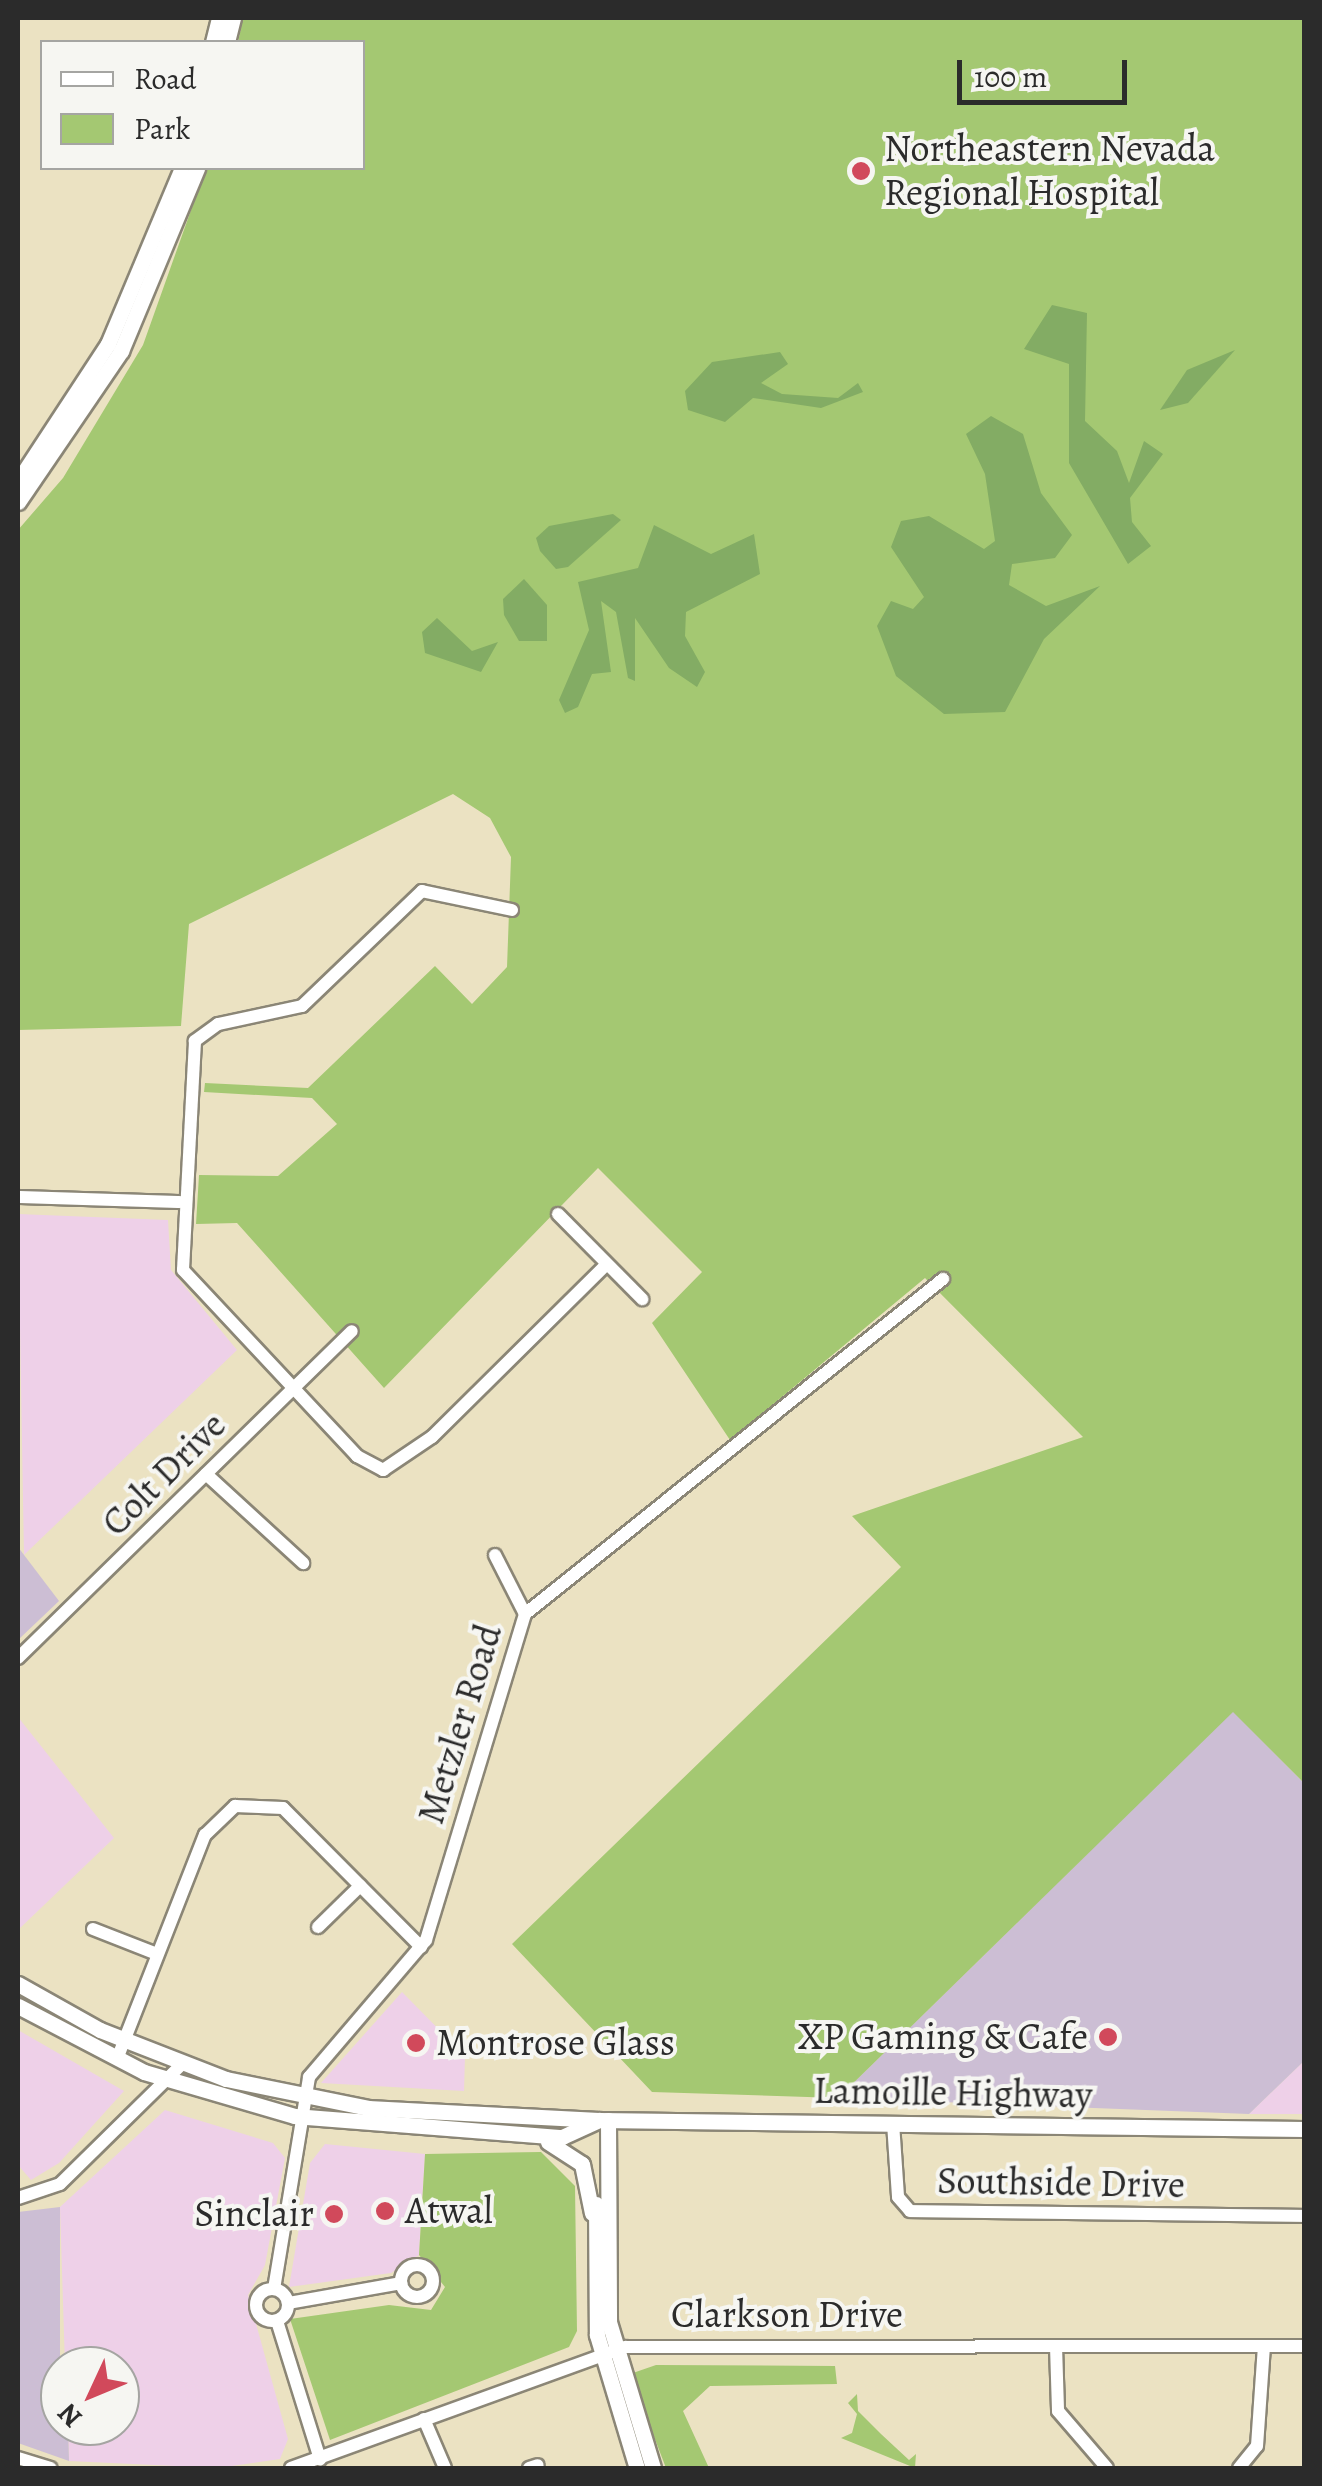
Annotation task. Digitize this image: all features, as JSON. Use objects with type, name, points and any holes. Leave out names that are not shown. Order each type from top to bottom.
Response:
[{"type":"main road","points":[[18,481],[108,344],[181,170]]},
{"type":"main road","points":[[18,502],[121,352],[196,170]]},
{"type":"main road","name":"Lamoille Highway","points":[[18,1984],[124,2040],[184,2063],[307,2100],[604,2120],[1304,2129]]},
{"type":"main road","name":"Lamoille Highway","points":[[18,2006],[117,2060],[167,2080],[304,2117],[562,2137],[604,2120]]},
{"type":"main road","points":[[594,2249],[604,2120]]},
{"type":"main road","points":[[604,2120],[607,2353],[653,2468]]},
{"type":"main road","points":[[480,2133],[575,2154],[588,2177],[607,2353],[638,2468]]},
{"type":"street","points":[[512,910],[422,891],[302,1006],[218,1024],[192,1050],[180,1202],[182,1270],[357,1456],[394,1468],[608,1264]]},
{"type":"street","points":[[18,1197],[180,1202]]},
{"type":"street","points":[[558,1214],[642,1298]]},
{"type":"street","name":"Metzler Road","points":[[276,2321],[256,2308],[274,2289],[314,2069],[421,1947],[525,1614],[943,1278]]},
{"type":"street","name":"Colt Drive","points":[[18,1658],[352,1331]]},
{"type":"street","points":[[206,1474],[302,1562]]},
{"type":"street","points":[[495,1555],[525,1614]]},
{"type":"street","points":[[117,2060],[205,1835],[235,1806],[283,1808],[421,1947]]},
{"type":"street","points":[[318,1927],[360,1886]]},
{"type":"street","points":[[93,1929],[157,1954]]},
{"type":"street","points":[[18,2198],[60,2184],[184,2063]]},
{"type":"street","name":"Southside Drive","points":[[893,2123],[898,2197],[910,2211],[1304,2216]]},
{"type":"street","points":[[320,2459],[276,2321],[288,2303],[401,2283]]},
{"type":"street","points":[[274,2289],[288,2303]]},
{"type":"street","points":[[1056,2346],[1058,2411],[1107,2468]]},
{"type":"street","name":"Clarkson Drive","points":[[291,2468],[607,2353],[1304,2346]]},
{"type":"street","points":[[1239,2468],[1256,2446],[1264,2347]]},
{"type":"street","points":[[424,2419],[445,2468]]},
{"type":"street","points":[[18,2458],[51,2468]]},
{"type":"shaded area","points":[[18,1214],[168,1220],[171,1270],[237,1350],[24,1555]]},
{"type":"shaded area","points":[[18,1547],[59,1601],[18,1640]]},
{"type":"shaded area","points":[[1233,1711],[1304,1783],[1304,2061],[1249,2114],[838,2098]]},
{"type":"shaded area","points":[[18,1717],[114,1838],[18,1930]]},
{"type":"shaded area","points":[[402,1992],[465,2056],[464,2091],[321,2083]]},
{"type":"shaded area","points":[[18,2030],[124,2091],[59,2163],[31,2180],[18,2165]]},
{"type":"shaded area","points":[[1304,2061],[1304,2114],[1249,2114]]},
{"type":"shaded area","points":[[165,2110],[273,2143],[285,2158],[265,2265],[248,2295],[288,2439],[280,2459],[218,2468],[69,2461],[69,2446],[140,2446],[140,2346],[64,2346],[60,2207]]},
{"type":"shaded area","points":[[325,2144],[425,2154],[419,2255],[391,2273],[289,2287],[310,2163]]},
{"type":"shaded area","points":[[60,2207],[60,2346],[40,2346],[40,2446],[69,2446],[69,2461],[18,2443],[18,2212]]},
{"type":"green space","points":[[243,18],[1304,18],[1304,1783],[1233,1712],[838,2098],[652,2092],[512,1944],[901,1567],[852,1516],[1083,1437],[925,1278],[730,1440],[652,1323],[702,1272],[598,1168],[384,1388],[237,1223],[196,1224],[199,1175],[278,1176],[337,1124],[312,1098],[204,1092],[205,1083],[308,1088],[435,966],[472,1004],[507,967],[511,857],[490,818],[453,794],[189,924],[181,1026],[18,1030],[18,530],[63,478],[143,345],[205,170],[365,170],[365,40],[238,40]]},
{"type":"green space","points":[[1052,305],[1087,313],[1085,421],[1117,451],[1129,483],[1144,441],[1163,454],[1130,498],[1132,522],[1151,546],[1128,564],[1069,463],[1069,364],[1024,349]]},
{"type":"green space","points":[[1235,350],[1188,403],[1160,410],[1187,370]]},
{"type":"green space","points":[[780,352],[788,364],[761,383],[782,394],[838,398],[858,383],[863,392],[821,408],[753,398],[725,422],[688,410],[685,391],[712,362]]},
{"type":"green space","points":[[991,416],[1023,434],[1041,493],[1072,535],[1055,558],[1012,564],[1009,585],[1046,606],[1100,586],[1044,639],[1005,712],[944,714],[896,676],[877,626],[891,601],[913,609],[924,597],[891,547],[901,521],[929,516],[984,549],[995,541],[985,474],[966,434]]},
{"type":"green space","points":[[613,514],[621,520],[568,567],[556,569],[540,551],[536,538],[549,526]]},
{"type":"green space","points":[[654,525],[711,554],[754,534],[760,574],[686,612],[685,636],[705,672],[697,687],[669,668],[635,618],[635,681],[628,678],[616,612],[601,601],[611,672],[592,674],[578,707],[565,713],[559,700],[589,630],[578,582],[638,568]]},
{"type":"green space","points":[[524,579],[547,605],[547,641],[519,641],[504,615],[503,599]]},
{"type":"green space","points":[[437,618],[472,651],[498,642],[481,672],[425,653],[422,632]]},
{"type":"green space","points":[[541,2152],[575,2186],[577,2331],[569,2347],[330,2440],[290,2319],[389,2305],[431,2310],[445,2287],[419,2255],[425,2154]]},
{"type":"green space","points":[[656,2365],[835,2366],[837,2384],[710,2386],[683,2411],[709,2468],[666,2468],[630,2374]]},
{"type":"green space","points":[[857,2394],[858,2411],[909,2460],[916,2454],[915,2468],[841,2438],[852,2433],[857,2414],[848,2403]]},
{"type":"place","name":"Northeastern Nevada Regional Hospital","points":[[861,171]]},
{"type":"place","name":"XP Gaming & Cafe","points":[[1108,2037]]},
{"type":"place","name":"Montrose Glass","points":[[416,2043]]},
{"type":"place","name":"Atwal","points":[[385,2211]]},
{"type":"place","name":"Sinclair","points":[[334,2214]]}]
